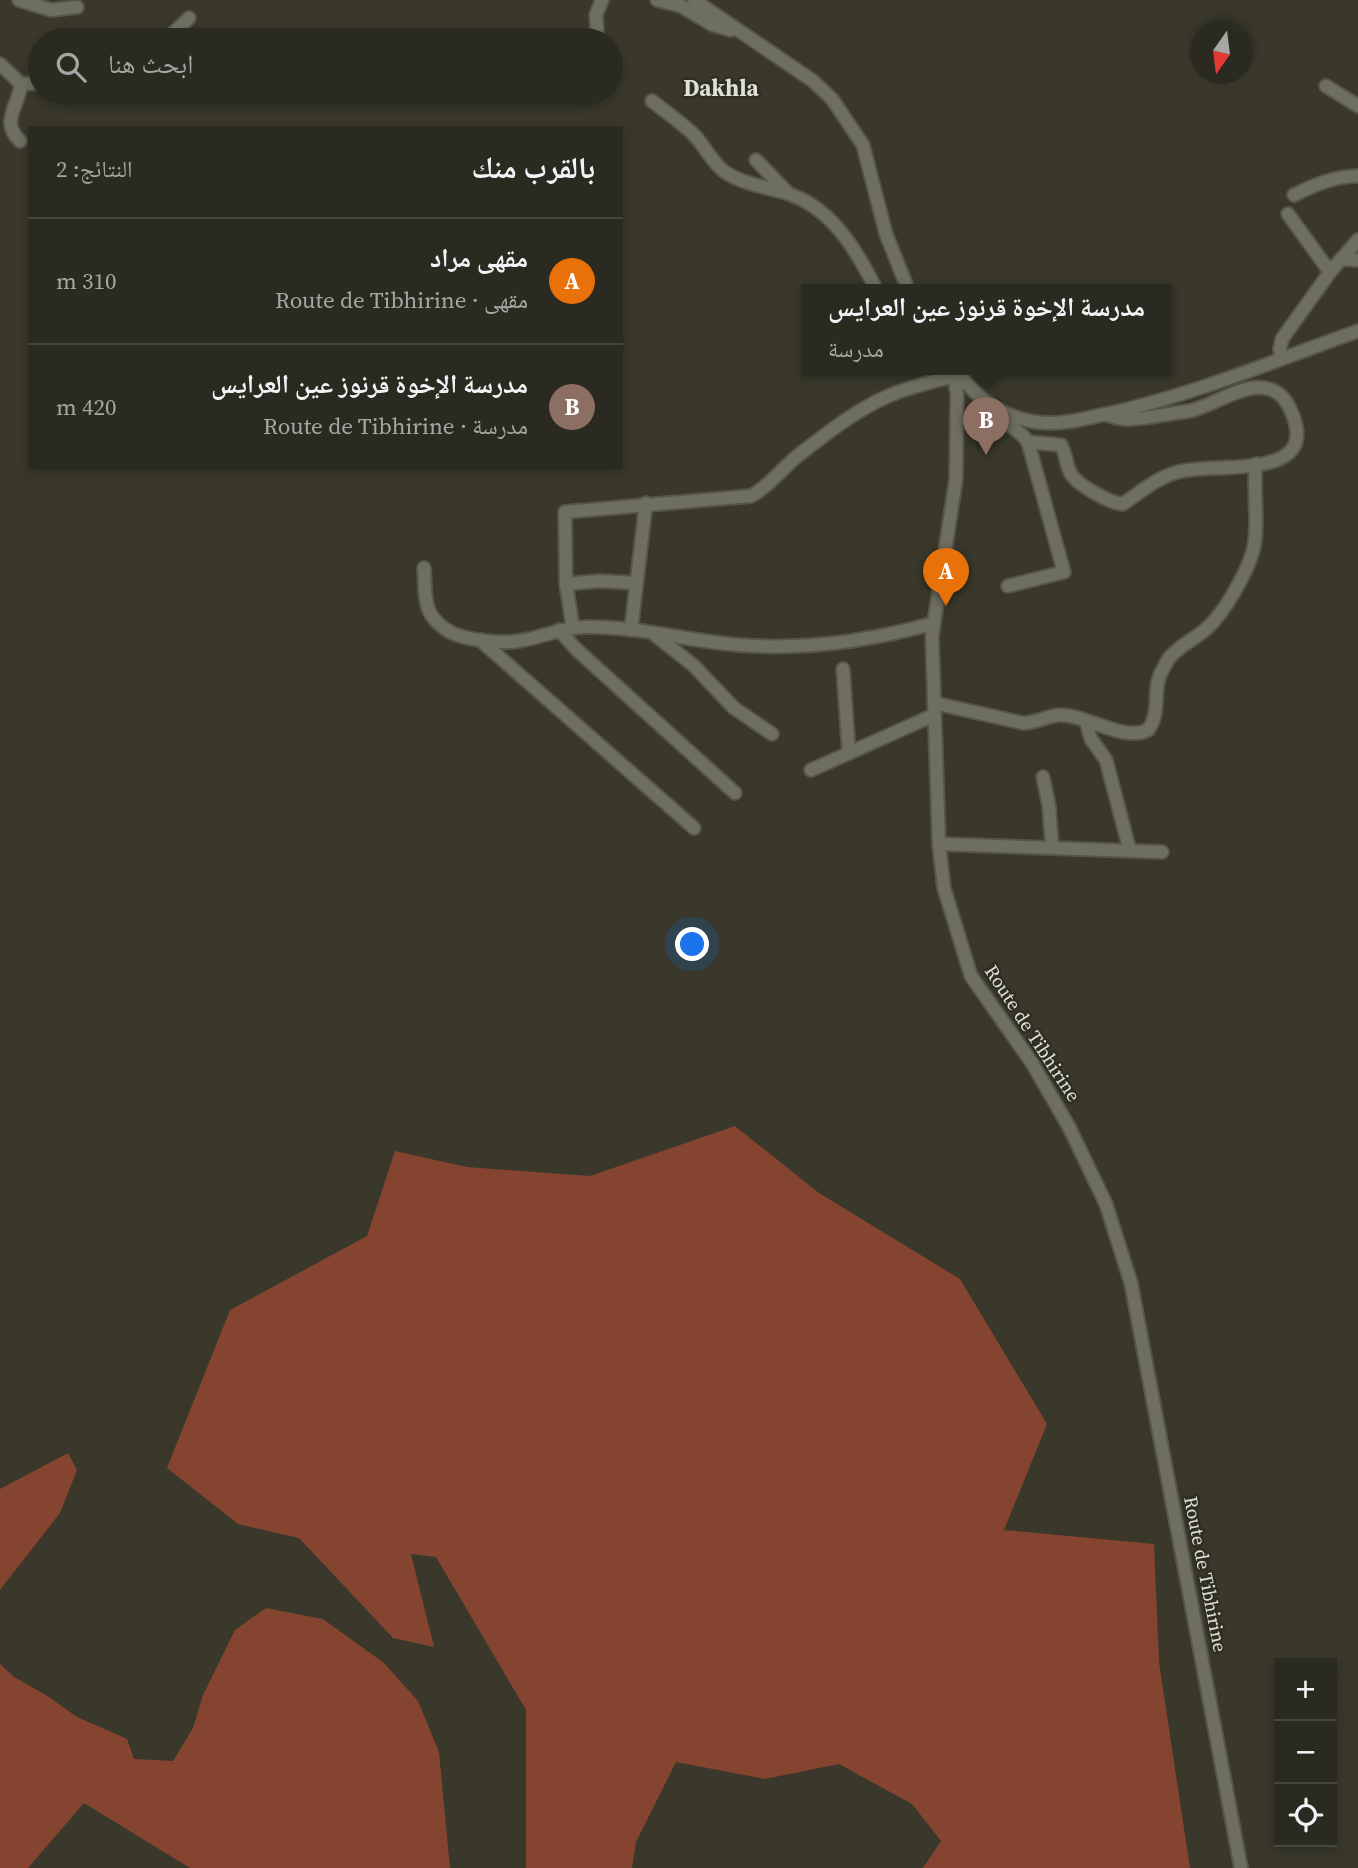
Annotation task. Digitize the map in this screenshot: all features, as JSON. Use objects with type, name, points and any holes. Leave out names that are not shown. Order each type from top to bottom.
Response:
[{"type":"street","points":[[19,0],[51,10],[77,7]]},
{"type":"street","points":[[597,28],[596,15],[601,0]]},
{"type":"street","points":[[657,0],[681,6],[713,25],[741,33]]},
{"type":"street","points":[[694,0],[813,81],[832,99],[863,145],[886,234],[906,284]]},
{"type":"street","points":[[178,28],[188,18]]},
{"type":"street","points":[[0,64],[21,84],[28,84]]},
{"type":"street","points":[[20,141],[12,132],[9,122],[19,98],[21,84]]},
{"type":"street","points":[[1326,86],[1358,106]]},
{"type":"street","points":[[652,101],[680,121],[724,171],[753,184],[790,194],[817,209],[851,242],[873,284]]},
{"type":"street","points":[[755,160],[772,180],[790,194]]},
{"type":"street","points":[[1294,195],[1331,180],[1358,176]]},
{"type":"street","points":[[1289,214],[1330,272]]},
{"type":"street","points":[[1281,357],[1282,339],[1340,258],[1358,240]]},
{"type":"street","points":[[1340,258],[1358,260]]},
{"type":"street","points":[[957,375],[979,398],[998,409],[1026,420],[1046,424],[1065,423],[1152,404],[1214,385],[1281,357],[1358,331]]},
{"type":"street","points":[[573,628],[566,584],[565,512],[751,496],[769,484],[780,470],[800,454],[866,408],[888,396],[943,375]]},
{"type":"street","name":"Route de Tibhirine","points":[[954,375],[956,479],[932,636],[939,844],[944,888],[971,976],[1032,1063],[1069,1126],[1105,1204],[1131,1283],[1241,1868]]},
{"type":"street","points":[[1028,442],[1061,446],[1071,474],[1078,481],[1116,503],[1123,504],[1179,471],[1256,464],[1287,456],[1294,449],[1298,438],[1294,418],[1282,396],[1270,388],[1242,390],[1190,410],[1128,419],[1105,414]]},
{"type":"street","points":[[998,409],[1001,418],[1022,432],[1028,442],[1064,572],[1008,586]]},
{"type":"street","points":[[811,770],[934,709],[1023,723],[1035,723],[1063,715],[1114,730],[1141,734],[1152,726],[1156,714],[1156,685],[1172,655],[1213,622],[1224,607],[1253,551],[1256,538],[1253,484],[1256,464]]},
{"type":"street","points":[[631,630],[646,503]]},
{"type":"street","points":[[424,568],[427,611],[452,633],[480,640],[517,641],[559,629],[586,627],[631,630],[738,645],[788,647],[894,635],[934,623]]},
{"type":"street","points":[[566,584],[598,581],[636,583]]},
{"type":"street","points":[[559,629],[576,649],[735,793]]},
{"type":"street","points":[[653,633],[693,666],[734,708],[772,734]]},
{"type":"street","points":[[480,640],[694,828]]},
{"type":"street","points":[[843,669],[849,752]]},
{"type":"street","points":[[1086,721],[1091,739],[1105,760],[1129,851]]},
{"type":"street","points":[[1043,777],[1049,806],[1052,847]]},
{"type":"street","points":[[939,844],[1162,852]]},
{"type":"shaded area","points":[[735,1126],[819,1193],[960,1279],[1047,1424],[1004,1530],[1154,1544],[1159,1662],[1190,1868],[923,1868],[941,1841],[912,1804],[839,1764],[765,1779],[676,1762],[636,1842],[632,1868],[526,1868],[526,1710],[436,1557],[411,1554],[434,1647],[393,1638],[299,1538],[238,1524],[167,1468],[230,1310],[367,1236],[395,1151],[467,1167],[590,1176]]},
{"type":"shaded area","points":[[68,1453],[77,1470],[60,1513],[0,1590],[0,1489]]},
{"type":"shaded area","points":[[266,1608],[323,1619],[384,1663],[418,1701],[439,1752],[450,1868],[190,1868],[84,1803],[28,1868],[0,1868],[0,1664],[14,1677],[77,1717],[127,1739],[134,1759],[173,1761],[193,1728],[203,1695],[235,1630]]},
{"type":"place","name":"مدرسة الإخوة قرنوز عين العرايس","points":[[986,455]]},
{"type":"place","name":"مقهى مراد","points":[[946,606]]},
{"type":"district","name":"Dakhla","points":[[721,88]]}]
